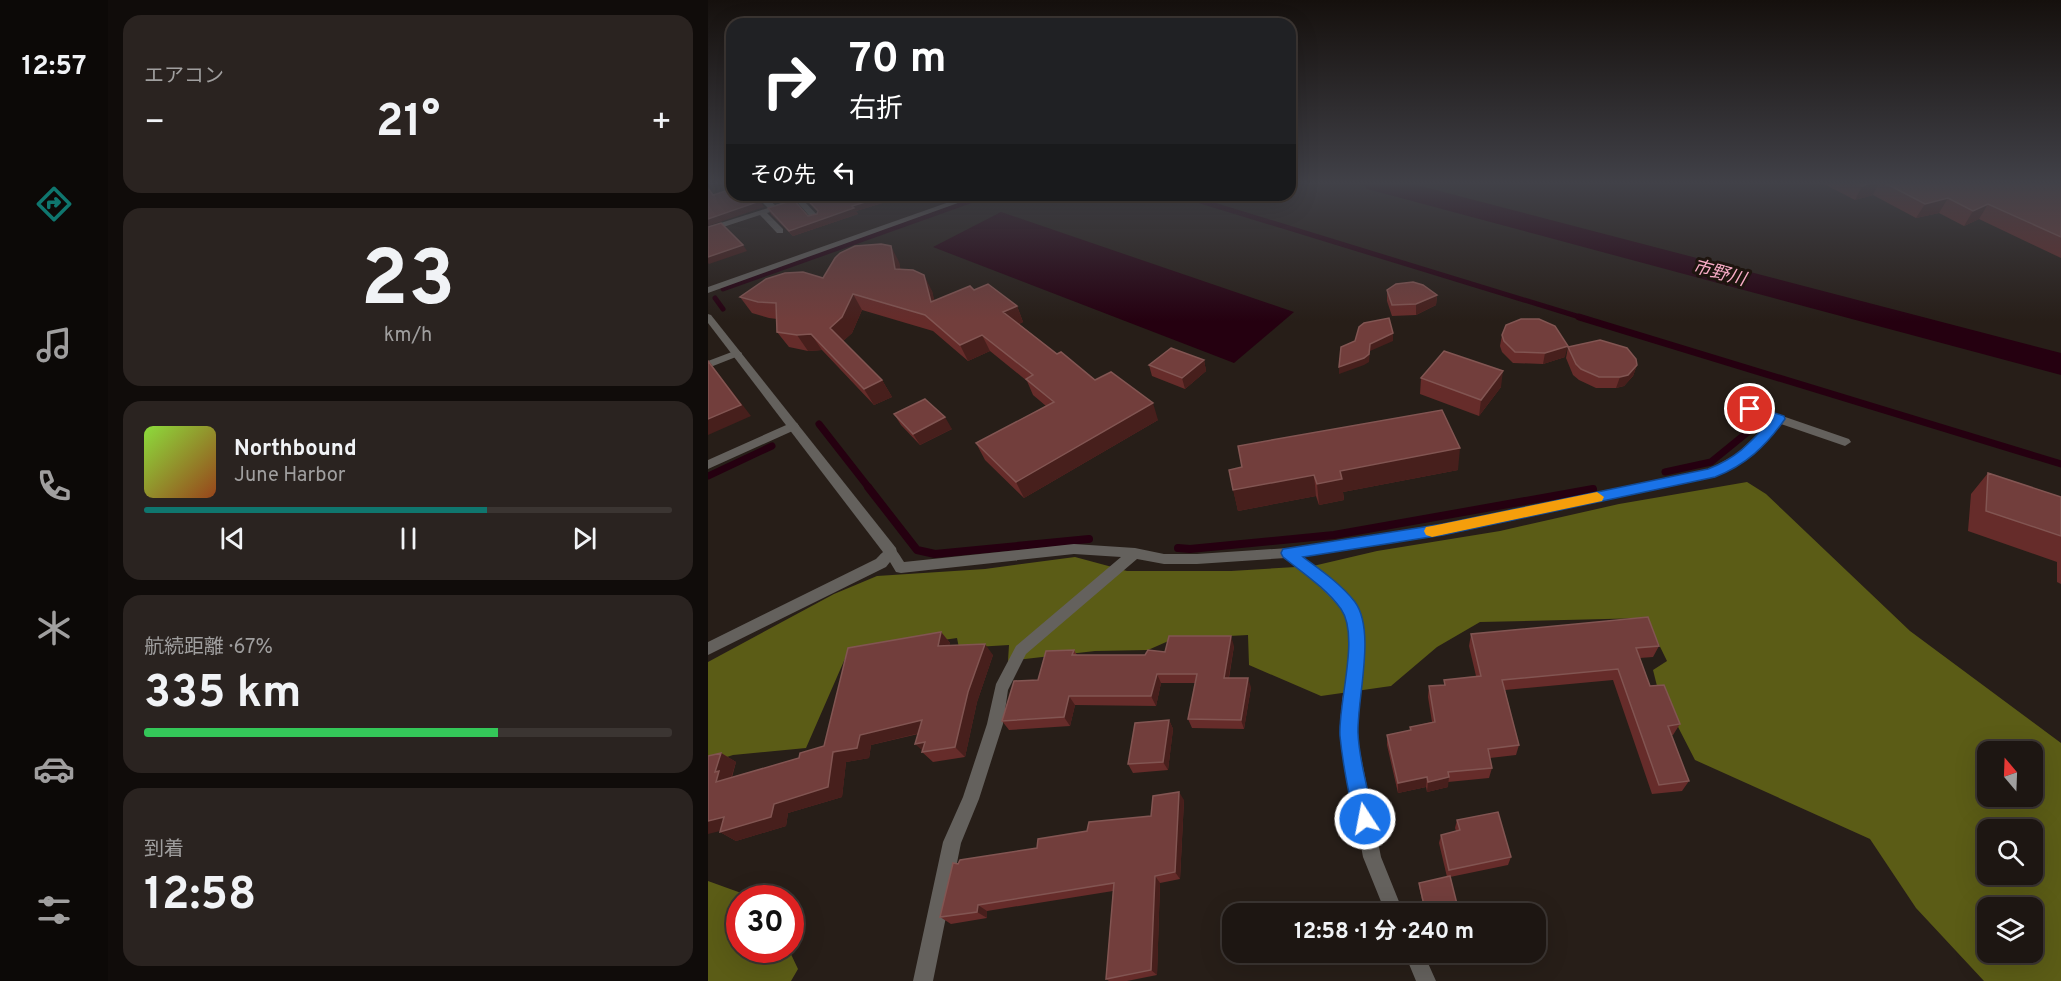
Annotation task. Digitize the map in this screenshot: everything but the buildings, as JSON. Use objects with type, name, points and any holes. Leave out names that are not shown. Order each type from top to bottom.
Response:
[{"type":"street","points":[[708,290],[881,229]]},
{"type":"street","points":[[708,317],[891,552],[901,568],[1074,549],[1135,553],[1164,559],[1288,553],[1443,529],[1711,473],[1733,465],[1744,457],[1779,419]]},
{"type":"street","points":[[708,365],[737,353]]},
{"type":"street","points":[[1750,409],[1845,442]]},
{"type":"street","points":[[708,465],[792,426]]},
{"type":"street","points":[[708,649],[881,563],[891,552]]},
{"type":"street","points":[[923,981],[952,842],[975,788],[995,724],[1001,689],[1021,650],[1135,553]]},
{"type":"street","points":[[1288,553],[1321,579],[1349,607],[1355,625],[1356,662],[1350,699],[1349,736],[1372,857],[1391,903]]},
{"type":"street","points":[[1418,963],[1425,981]]},
{"type":"shaded area","points":[[968,229],[1050,229],[1294,312],[1234,363],[933,247]]},
{"type":"shaded area","points":[[1747,482],[1766,494],[1910,631],[2061,743],[2061,981],[1984,981],[1916,908],[1870,839],[1695,760],[1657,686],[1653,670],[1667,661],[1646,618],[1480,622],[1437,647],[1391,686],[1321,696],[1249,665],[1248,635],[1173,639],[1148,650],[1095,651],[1008,661],[1009,645],[959,648],[957,638],[847,654],[806,748],[733,755],[708,763],[708,662],[834,594],[877,576],[985,569],[1075,557],[1127,571],[1231,571],[1313,566],[1377,551],[1500,531],[1619,504]]},
{"type":"shaded area","points":[[708,881],[726,888],[726,963],[795,963],[798,969],[791,981],[708,981]]},
{"type":"waterway","points":[[723,289],[892,229]]},
{"type":"waterway","points":[[1291,229],[1583,318]]},
{"type":"waterway","name":"市野川","points":[[1549,229],[2061,364]]},
{"type":"waterway","points":[[715,298],[723,309]]},
{"type":"waterway","points":[[1579,317],[2061,464]]},
{"type":"waterway","points":[[819,424],[869,488]]},
{"type":"waterway","points":[[1665,472],[1711,462],[1754,427]]},
{"type":"waterway","points":[[708,476],[772,446]]},
{"type":"waterway","points":[[868,487],[917,550],[935,554],[1089,539]]},
{"type":"waterway","points":[[1178,548],[1190,549],[1334,535],[1593,489]]},
{"type":"slow traffic","points":[[1432,531],[1597,497]]},
{"type":"route","points":[[1365,819],[1349,736],[1350,699],[1356,662],[1357,634],[1349,607],[1321,579],[1288,553],[1443,529],[1711,473],[1733,465],[1744,457],[1779,419],[1750,409]]}]
